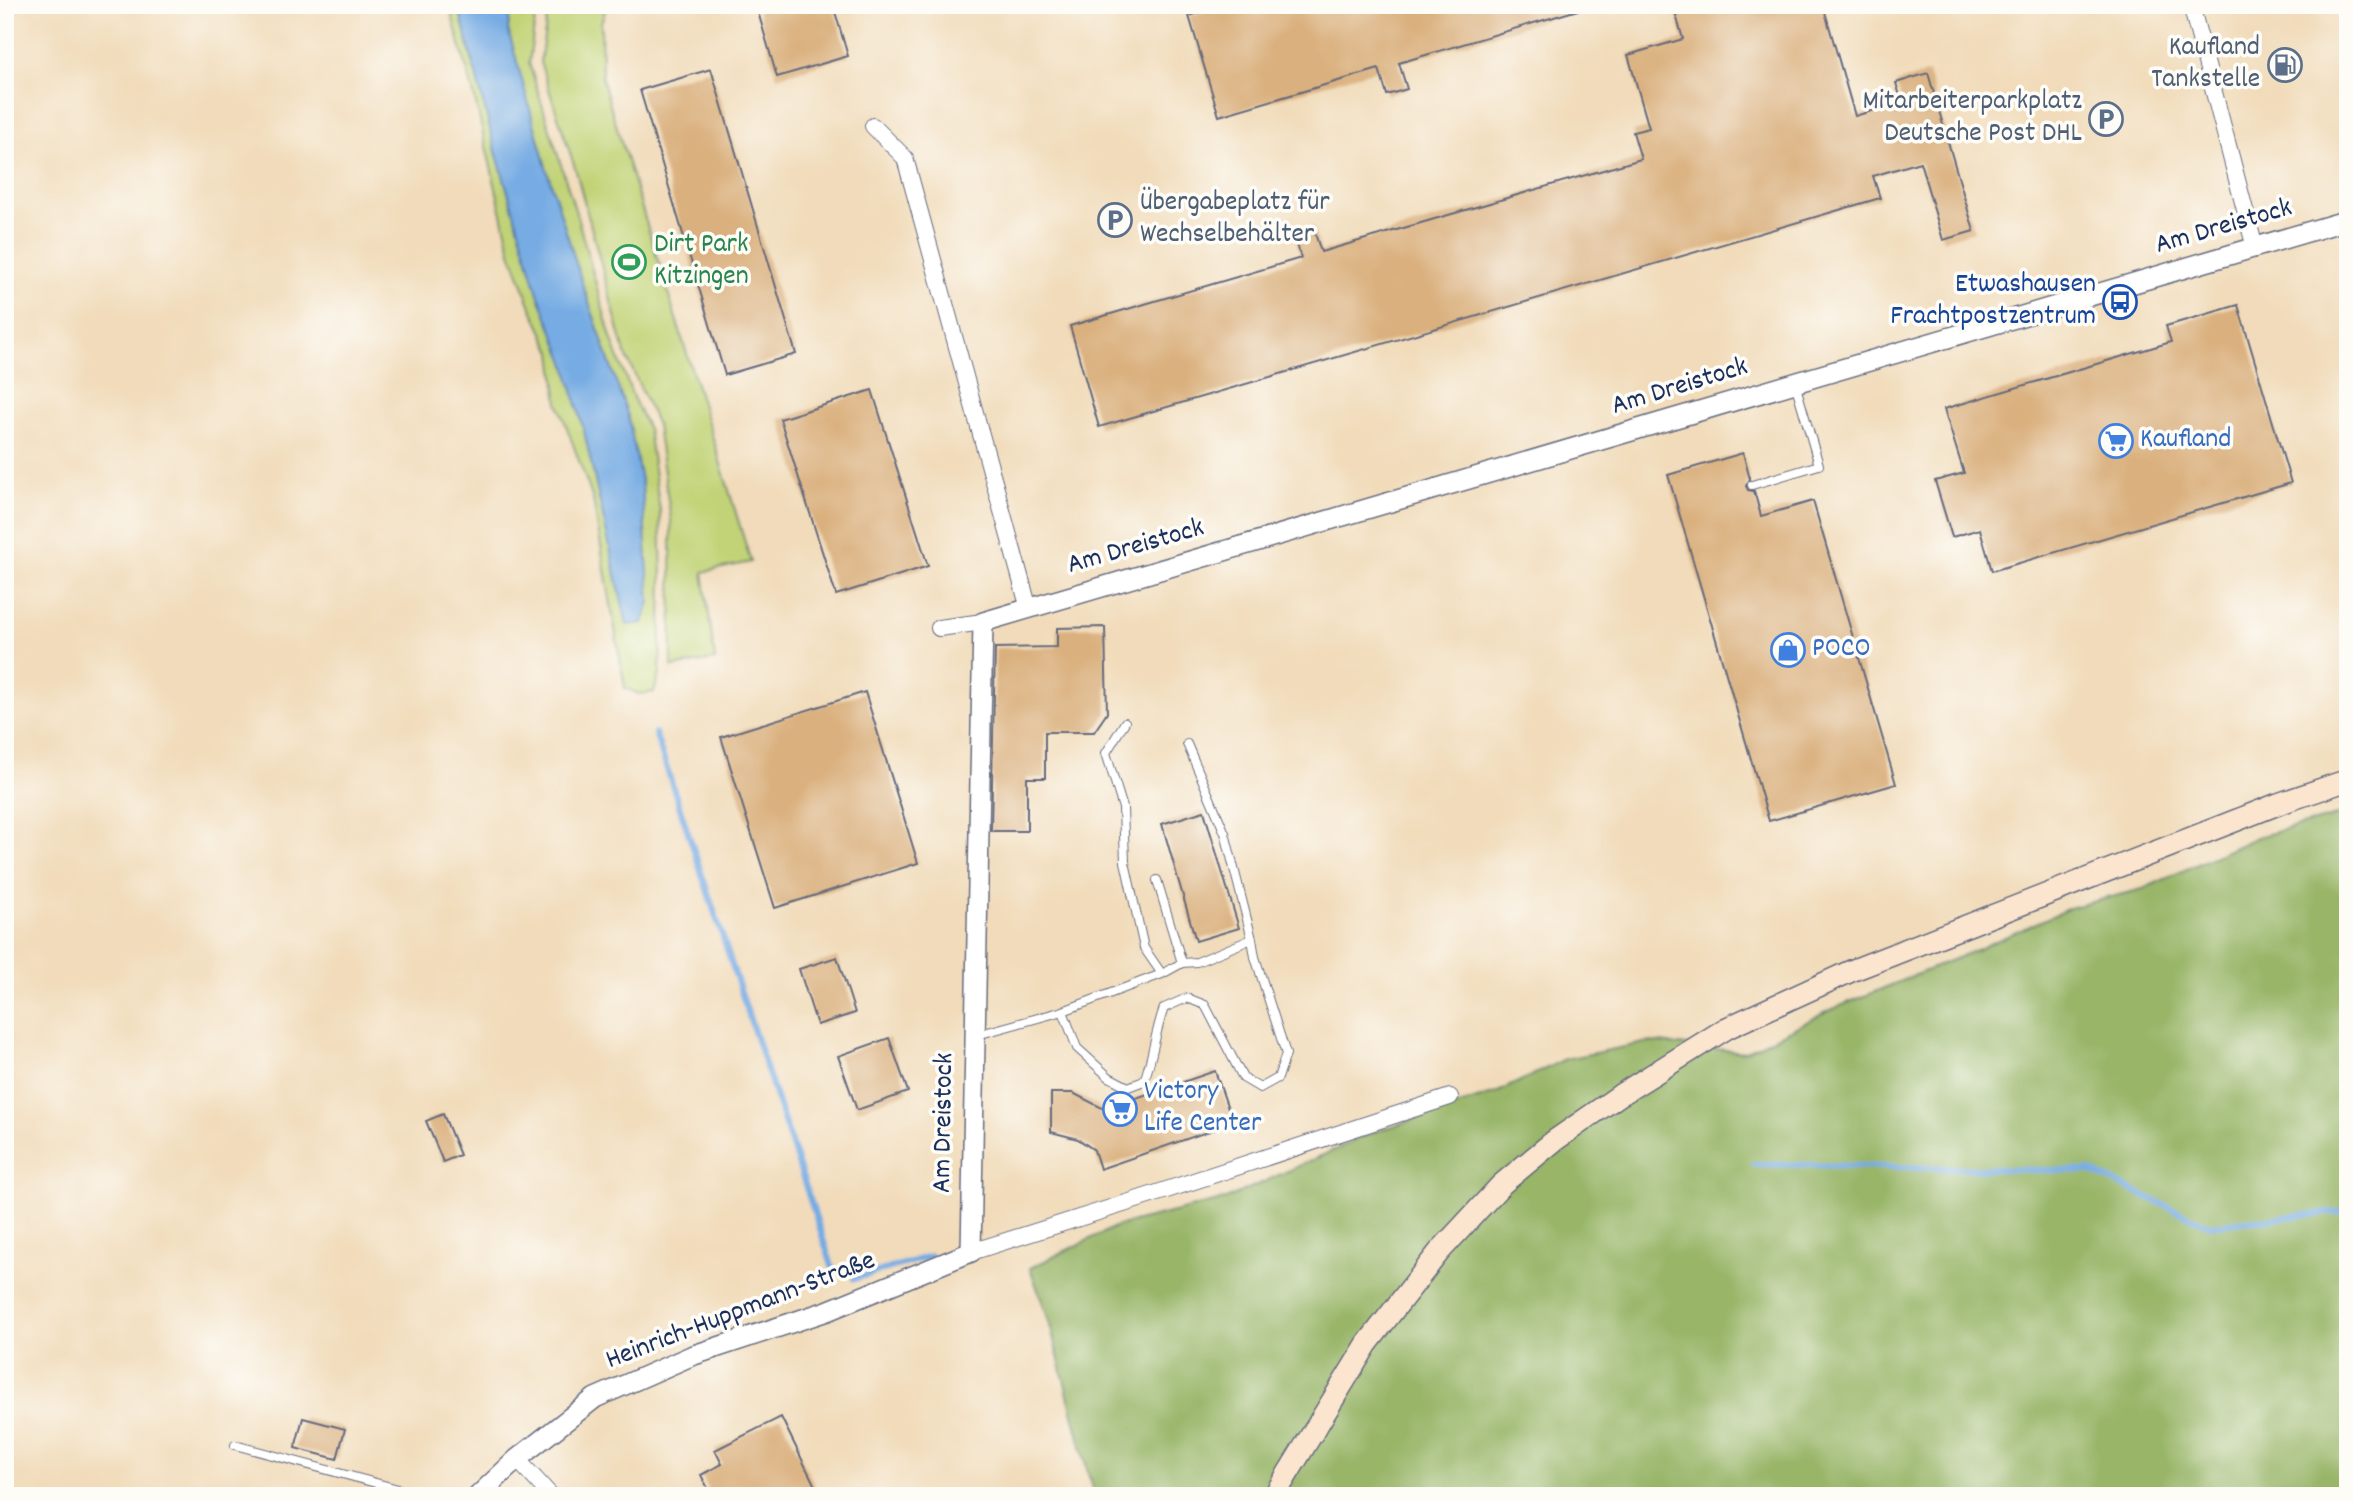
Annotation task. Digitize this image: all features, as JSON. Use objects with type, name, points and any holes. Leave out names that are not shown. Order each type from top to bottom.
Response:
[{"type":"main road","points":[[1274,1496],[1367,1344],[1439,1252],[1502,1184],[1554,1141],[1619,1095],[1727,1028],[1851,971],[2278,804],[2348,780]]},
{"type":"street","points":[[2191,5],[2255,248]]},
{"type":"street","points":[[873,126],[905,158],[1029,609]]},
{"type":"street","name":"Am Dreistock","points":[[971,1252],[983,622],[2348,220]]},
{"type":"street","points":[[939,628],[983,622]]},
{"type":"street","points":[[971,1252],[1450,1097]]},
{"type":"street","name":"Heinrich-Huppmann-Straße","points":[[478,1496],[517,1459],[595,1398],[691,1356],[827,1311],[971,1252]]},
{"type":"street","points":[[517,1459],[551,1496]]},
{"type":"lane","points":[[1752,485],[1819,465],[1795,383]]},
{"type":"lane","points":[[1125,722],[1107,753],[1123,808],[1125,862],[1144,948],[1162,974]]},
{"type":"lane","points":[[1063,1011],[1077,1048],[1109,1077],[1128,1087],[1144,1081],[1150,1064],[1155,1032],[1164,1008],[1187,998],[1205,1006],[1243,1078],[1260,1087],[1278,1078],[1286,1054],[1255,957],[1225,834],[1188,744]]},
{"type":"lane","points":[[1157,880],[1182,963]]},
{"type":"lane","points":[[974,1036],[1063,1011],[1162,974],[1182,963],[1197,962],[1252,939]]},
{"type":"lane","points":[[235,1445],[424,1496]]},
{"type":"green space","points":[[449,5],[537,5],[529,63],[577,216],[611,338],[648,429],[660,511],[662,582],[660,674],[654,692],[639,694],[625,688],[593,499],[558,403],[552,352],[531,307],[511,252],[473,91]]},
{"type":"green space","name":"Dirt Park Kitzingen","points":[[549,5],[607,5],[601,23],[602,79],[751,562],[703,572],[715,660],[672,667],[671,520],[657,425],[625,353],[576,171],[540,62]]},
{"type":"green space","points":[[2348,813],[2348,1496],[1094,1496],[1049,1321],[1030,1268],[1117,1226],[1226,1199],[1374,1132],[1496,1093],[1565,1059],[1649,1042],[1745,1052],[1833,1009],[2072,907],[2143,889],[2257,837]]},
{"type":"water","points":[[458,5],[511,5],[508,29],[546,167],[628,416],[642,485],[650,602],[643,623],[627,625],[584,431],[565,362],[539,297],[494,145]]},
{"type":"building","points":[[756,5],[833,5],[848,56],[777,77]]},
{"type":"building","points":[[1226,5],[1580,5],[1581,9],[1399,63],[1407,89],[1387,95],[1379,69],[1219,116],[1189,16]]},
{"type":"building","points":[[1673,5],[1823,5],[1855,116],[1902,102],[1896,83],[1928,73],[1974,231],[1943,240],[1920,162],[1873,176],[1880,198],[1099,427],[1070,326],[1301,258],[1294,233],[1313,227],[1321,252],[1641,159],[1633,132],[1649,128],[1628,55],[1683,39]]},
{"type":"building","points":[[711,69],[796,354],[725,375],[640,90]]},
{"type":"building","name":"Kaufland","points":[[2238,305],[2291,483],[1992,571],[1980,529],[1952,537],[1935,481],[1964,473],[1944,409],[2171,342],[2166,326]]},
{"type":"building","points":[[872,390],[928,566],[836,595],[780,419]]},
{"type":"building","name":"POCO","points":[[1743,453],[1750,479],[1746,486],[1748,490],[1754,491],[1761,516],[1813,501],[1896,784],[1769,821],[1668,475]]},
{"type":"building","points":[[1105,627],[1107,713],[1094,732],[1045,732],[1045,778],[1027,778],[1027,831],[991,831],[995,648],[1057,647],[1057,628]]},
{"type":"building","points":[[865,692],[918,863],[775,908],[721,737]]},
{"type":"building","points":[[1204,811],[1239,928],[1196,941],[1162,824]]},
{"type":"building","points":[[837,957],[855,1013],[817,1025],[799,969]]},
{"type":"building","points":[[889,1038],[908,1092],[857,1110],[838,1056]]},
{"type":"building","points":[[1215,1071],[1233,1123],[1100,1169],[1094,1150],[1078,1139],[1051,1132],[1051,1093],[1073,1093],[1104,1109]]},
{"type":"building","points":[[443,1114],[460,1155],[443,1162],[426,1121]]},
{"type":"building","points":[[781,1417],[820,1496],[712,1496],[701,1475],[722,1464],[715,1450]]},
{"type":"building","points":[[303,1418],[345,1429],[337,1459],[295,1448]]},
{"type":"waterway","points":[[655,733],[833,1269]]},
{"type":"waterway","points":[[1754,1164],[2090,1171],[2208,1225],[2348,1211]]},
{"type":"waterway","points":[[854,1279],[930,1256]]},
{"type":"place","name":"Kaufland Tankstelle","points":[[2285,65]]},
{"type":"place","name":"Mitarbeiterparkplatz Deutsche Post DHL","points":[[2106,119]]},
{"type":"place","name":"Übergabeplatz für Wechselbehälter","points":[[1115,220]]},
{"type":"place","name":"Dirt Park Kitzingen","points":[[629,262]]},
{"type":"place","name":"Etwashausen Frachtpostzentrum","points":[[2120,302]]},
{"type":"place","name":"Kaufland","points":[[2116,441]]},
{"type":"place","name":"POCO","points":[[1788,650]]},
{"type":"place","name":"Victory Life Center","points":[[1120,1109]]}]
